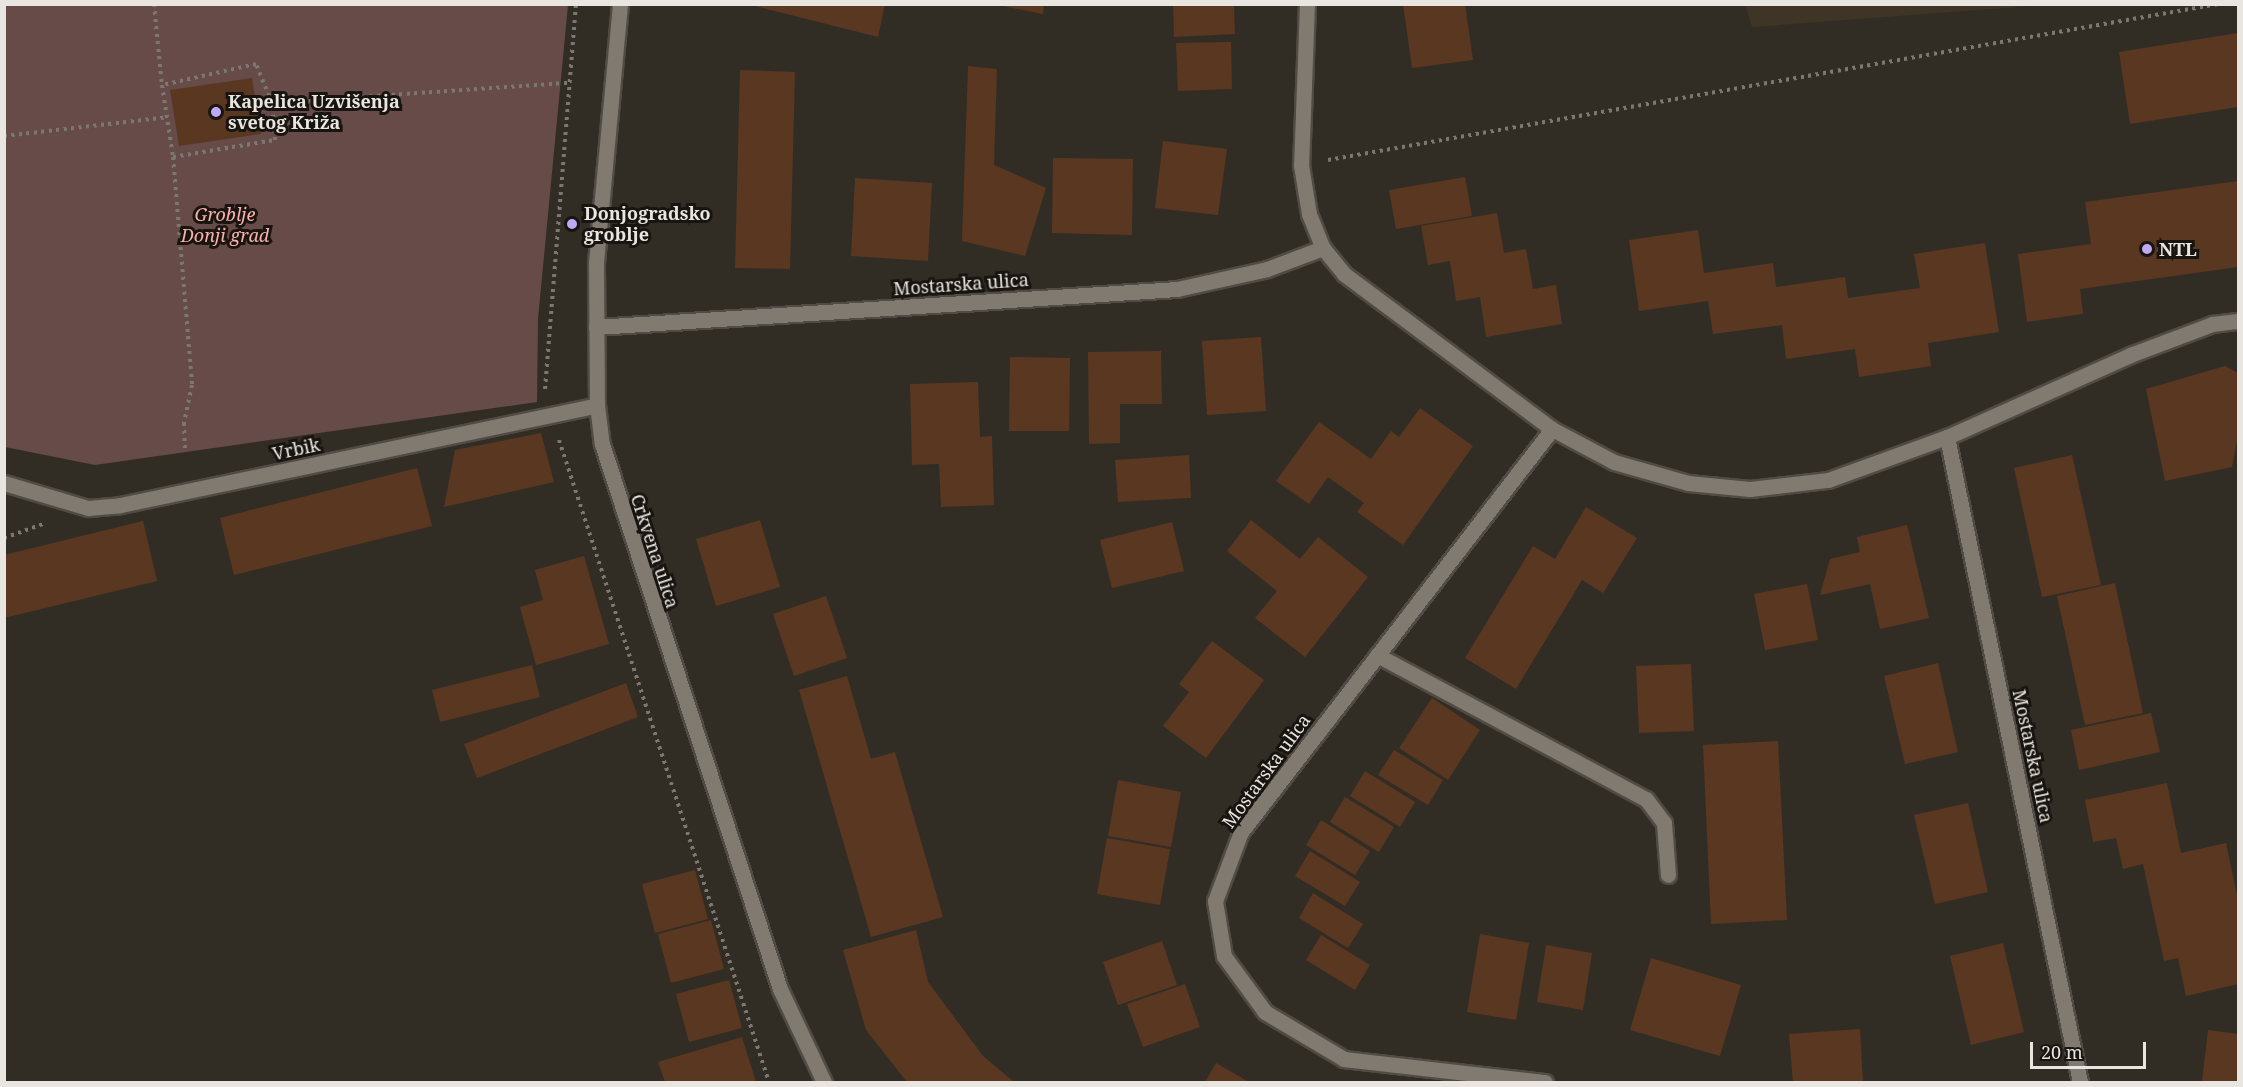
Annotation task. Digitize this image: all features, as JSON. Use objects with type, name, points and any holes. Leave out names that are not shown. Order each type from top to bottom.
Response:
[{"type":"street","name":"Crkvena ulica","points":[[620,4],[600,201],[596,327],[597,405],[612,485],[780,989],[824,1083]]},
{"type":"street","points":[[1307,4],[1301,165],[1309,214],[1323,248],[1344,274],[1552,429],[1614,462],[1688,483],[1750,489],[1828,480],[1947,437],[2130,355],[2212,324],[2238,321]]},
{"type":"street","name":"Mostarska ulica","points":[[596,327],[1177,289],[1267,269],[1323,248]]},
{"type":"street","name":"Vrbik","points":[[4,483],[88,508],[120,505],[597,405]]},
{"type":"street","name":"Mostarska ulica","points":[[1545,1083],[1344,1059],[1265,1012],[1224,956],[1215,901],[1241,832],[1552,429]]},
{"type":"street","name":"Mostarska ulica","points":[[1947,437],[2080,1083]]},
{"type":"street","points":[[1377,655],[1646,799],[1664,823],[1668,875]]},
{"type":"path","points":[[154,4],[162,85],[173,156],[192,385],[184,423],[185,448]]},
{"type":"path","points":[[1301,165],[2218,4]]},
{"type":"path","points":[[162,85],[256,64],[272,103],[275,140],[173,156]]},
{"type":"path","points":[[272,103],[569,83]]},
{"type":"path","points":[[4,136],[167,117]]},
{"type":"shaded area","points":[[1745,4],[2043,4],[2043,5],[1752,27]]},
{"type":"green space","name":"Groblje Donji grad","points":[[4,5],[568,5],[538,319],[537,402],[95,465],[5,447]]},
{"type":"building","points":[[747,4],[885,4],[878,37]]},
{"type":"building","points":[[993,4],[1044,4],[1043,14]]},
{"type":"building","points":[[1173,4],[1234,4],[1235,34],[1174,37]]},
{"type":"building","points":[[1403,4],[1465,4],[1473,60],[1412,68]]},
{"type":"building","points":[[2238,33],[2238,107],[2130,124],[2119,52]]},
{"type":"building","points":[[1231,42],[1232,89],[1178,91],[1176,43]]},
{"type":"building","points":[[968,66],[997,69],[994,165],[1046,188],[1025,256],[962,241]]},
{"type":"building","points":[[740,70],[795,72],[790,269],[735,268]]},
{"type":"building","name":"Kapelica Uzvišenja svetog Križa","points":[[252,78],[261,134],[179,146],[170,90]]},
{"type":"building","points":[[1163,141],[1227,149],[1218,215],[1155,208]]},
{"type":"building","points":[[1053,158],[1133,159],[1132,235],[1052,233]]},
{"type":"building","points":[[1465,177],[1472,216],[1396,229],[1389,190]]},
{"type":"building","points":[[855,178],[932,183],[928,261],[851,256]]},
{"type":"building","name":"NTL","points":[[2238,181],[2238,267],[2080,289],[2083,314],[2027,322],[2018,254],[2091,244],[2085,202]]},
{"type":"building","points":[[1497,213],[1504,253],[1526,249],[1533,289],[1556,285],[1562,324],[1486,337],[1480,297],[1456,301],[1450,261],[1428,265],[1421,226]]},
{"type":"building","points":[[1698,230],[1704,273],[1773,263],[1776,287],[1845,277],[1848,298],[1920,288],[1914,254],[1985,243],[1999,332],[1928,343],[1931,366],[1859,377],[1855,349],[1786,359],[1782,325],[1713,334],[1708,301],[1639,311],[1629,240]]},
{"type":"building","points":[[1261,337],[1266,411],[1207,415],[1202,341]]},
{"type":"building","points":[[1161,351],[1162,404],[1120,404],[1120,443],[1089,444],[1088,352]]},
{"type":"building","points":[[1010,357],[1070,358],[1069,431],[1009,431]]},
{"type":"building","points":[[2225,366],[2238,373],[2238,436],[2232,467],[2165,481],[2146,389]]},
{"type":"building","points":[[978,382],[980,437],[992,436],[994,505],[941,507],[939,464],[912,465],[910,384]]},
{"type":"building","points":[[1420,408],[1473,446],[1403,545],[1357,512],[1364,503],[1328,477],[1309,504],[1276,481],[1319,422],[1371,459],[1391,431],[1399,437]]},
{"type":"building","points":[[541,433],[554,482],[444,507],[455,450]]},
{"type":"building","points":[[1189,455],[1191,498],[1118,502],[1115,460]]},
{"type":"building","points":[[2072,455],[2101,585],[2042,597],[2014,468]]},
{"type":"building","points":[[417,468],[432,526],[234,575],[220,518]]},
{"type":"building","points":[[1586,507],[1637,538],[1603,593],[1582,580],[1516,689],[1465,658],[1533,546],[1555,559]]},
{"type":"building","points":[[760,520],[780,587],[716,606],[696,539]]},
{"type":"building","points":[[1251,520],[1300,559],[1318,537],[1368,577],[1305,657],[1255,618],[1277,591],[1227,551]]},
{"type":"building","points":[[143,521],[157,581],[4,618],[4,555]]},
{"type":"building","points":[[1172,522],[1184,571],[1112,588],[1100,540]]},
{"type":"building","points":[[1907,525],[1929,618],[1880,629],[1870,584],[1820,595],[1830,559],[1860,552],[1857,537]]},
{"type":"building","points":[[584,556],[609,644],[536,665],[520,607],[543,600],[535,570]]},
{"type":"building","points":[[2115,583],[2143,713],[2085,725],[2057,596]]},
{"type":"building","points":[[1807,584],[1818,640],[1765,650],[1754,594]]},
{"type":"building","points":[[826,596],[847,658],[794,676],[773,614]]},
{"type":"building","points":[[1212,641],[1264,680],[1206,758],[1163,726],[1189,692],[1179,684]]},
{"type":"building","points":[[1938,663],[1958,752],[1905,764],[1884,676]]},
{"type":"building","points":[[1691,664],[1694,731],[1639,733],[1636,666]]},
{"type":"building","points":[[532,665],[540,697],[440,722],[432,690]]},
{"type":"building","points":[[847,676],[871,759],[895,752],[943,917],[871,937],[799,690]]},
{"type":"building","points":[[626,683],[638,717],[477,778],[464,744]]},
{"type":"building","points":[[1432,698],[1480,730],[1448,780],[1399,748]]},
{"type":"building","points":[[2151,713],[2160,752],[2079,770],[2071,730]]},
{"type":"building","points":[[1778,741],[1787,920],[1711,924],[1703,745]]},
{"type":"building","points":[[1394,750],[1443,780],[1428,805],[1378,775]]},
{"type":"building","points":[[1365,771],[1415,802],[1400,827],[1350,796]]},
{"type":"building","points":[[1118,780],[1181,792],[1171,847],[1108,836]]},
{"type":"building","points":[[2167,783],[2181,853],[2226,843],[2238,900],[2238,984],[2186,996],[2178,958],[2164,961],[2143,864],[2123,869],[2116,838],[2093,842],[2085,800]]},
{"type":"building","points":[[1345,797],[1394,827],[1379,852],[1330,822]]},
{"type":"building","points":[[1968,803],[1988,892],[1935,904],[1914,815]]},
{"type":"building","points":[[1321,820],[1370,851],[1355,875],[1306,845]]},
{"type":"building","points":[[1107,838],[1170,849],[1160,905],[1097,894]]},
{"type":"building","points":[[1310,851],[1360,882],[1345,906],[1295,876]]},
{"type":"building","points":[[695,870],[708,919],[655,933],[642,884]]},
{"type":"building","points":[[1313,893],[1363,924],[1348,948],[1299,918]]},
{"type":"building","points":[[711,920],[724,969],[671,983],[658,934]]},
{"type":"building","points":[[916,930],[928,982],[983,1056],[1014,1082],[907,1082],[866,1030],[843,950]]},
{"type":"building","points":[[1480,934],[1529,943],[1516,1020],[1467,1012]]},
{"type":"building","points":[[1321,935],[1370,965],[1355,990],[1306,960]]},
{"type":"building","points":[[1162,941],[1177,985],[1118,1005],[1103,962]]},
{"type":"building","points":[[2003,943],[2024,1032],[1971,1045],[1950,956]]},
{"type":"building","points":[[1546,945],[1592,953],[1583,1010],[1537,1002]]},
{"type":"building","points":[[1651,958],[1741,985],[1720,1056],[1630,1030]]},
{"type":"building","points":[[729,980],[742,1028],[689,1042],[676,994]]},
{"type":"building","points":[[1185,984],[1200,1027],[1143,1047],[1127,1004]]},
{"type":"building","points":[[1860,1029],[1863,1082],[1793,1082],[1789,1034]]},
{"type":"building","points":[[2208,1030],[2238,1034],[2238,1082],[2202,1082]]},
{"type":"building","points":[[742,1037],[756,1082],[665,1082],[658,1062]]},
{"type":"building","points":[[1216,1063],[1249,1082],[1205,1082]]},
{"type":"place","name":"Kapelica Uzvišenja svetog Križa","points":[[216,112]]},
{"type":"place","name":"Donjogradsko groblje","points":[[572,224]]},
{"type":"place","name":"NTL","points":[[2147,249]]}]
